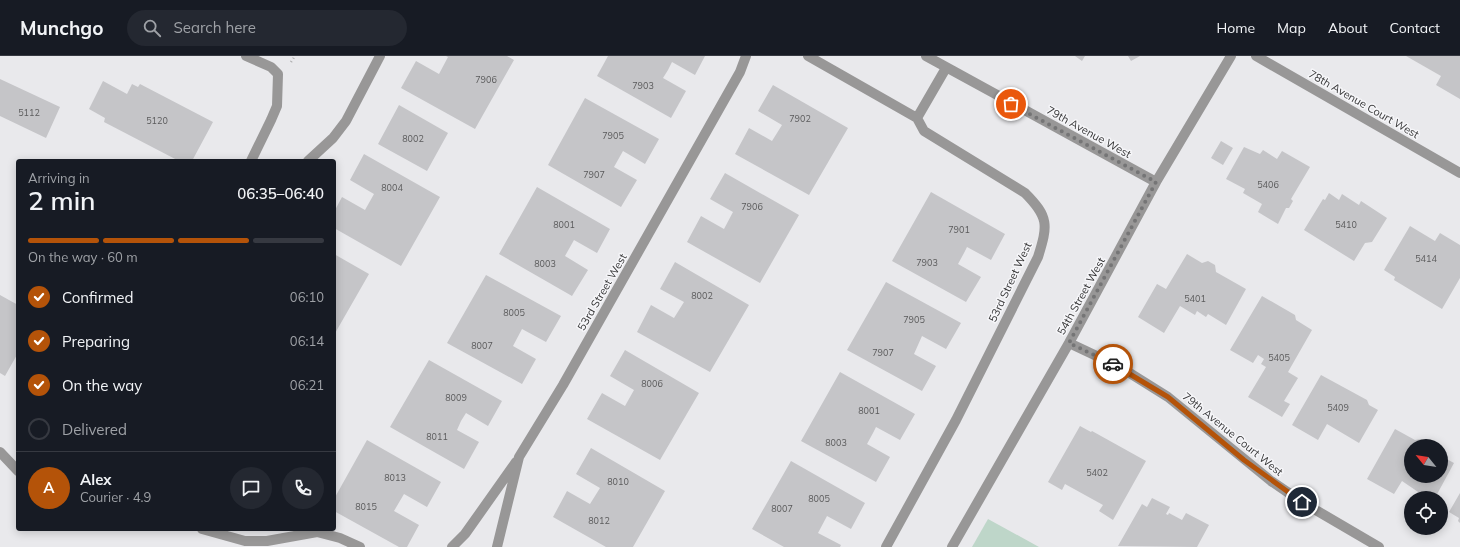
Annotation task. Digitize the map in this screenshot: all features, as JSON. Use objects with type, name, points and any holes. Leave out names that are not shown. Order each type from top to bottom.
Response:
[{"type":"street","points":[[246,56],[271,67],[278,74],[277,106],[251,159]]},
{"type":"street","points":[[310,159],[333,138],[346,121],[380,56]]},
{"type":"street","name":"53rd Street West","points":[[497,547],[519,457],[567,378],[740,72],[746,56]]},
{"type":"street","name":"53rd Street West","points":[[808,56],[917,118],[924,131],[1025,193],[1037,205],[1044,219],[1046,234],[1038,257],[956,420],[886,547]]},
{"type":"street","name":"79th Avenue West","points":[[926,56],[1156,182]]},
{"type":"street","name":"54th Street West","points":[[952,547],[1069,343],[1156,182],[1231,56]]},
{"type":"street","name":"78th Avenue Court West","points":[[1256,56],[1460,174]]},
{"type":"street","points":[[917,118],[946,68]]},
{"type":"street","name":"79th Avenue Court West","points":[[1069,343],[1120,367],[1168,397],[1272,481],[1302,502],[1379,547]]},
{"type":"street","points":[[0,452],[16,469]]},
{"type":"street","points":[[452,547],[465,534],[519,457]]},
{"type":"street","points":[[209,531],[245,541],[267,541],[317,532],[340,538],[360,547]]},
{"type":"green space","points":[[988,519],[1039,547],[972,547]]},
{"type":"building","points":[[446,56],[507,56],[514,60],[475,129],[401,88],[416,61],[439,74],[448,57]]},
{"type":"building","points":[[608,56],[705,56],[695,75],[672,62],[663,78],[686,91],[671,118],[597,76]]},
{"type":"building","points":[[1075,56],[1085,56],[1082,61]]},
{"type":"building","points":[[1128,56],[1140,56],[1131,61]]},
{"type":"building","points":[[1406,56],[1460,56],[1460,99],[1436,85],[1441,76]]},
{"type":"building","points":[[0,79],[60,107],[46,138],[0,116]]},
{"type":"building","points":[[103,81],[127,94],[132,84],[138,87],[140,84],[213,122],[193,159],[175,159],[104,122],[105,118],[89,109]]},
{"type":"building","points":[[773,85],[848,128],[809,195],[735,154],[749,128],[772,141],[782,125],[758,111]]},
{"type":"building","points":[[585,98],[659,139],[645,164],[623,151],[614,167],[637,180],[621,207],[548,165]]},
{"type":"building","points":[[399,105],[448,133],[427,171],[378,144]]},
{"type":"building","points":[[1221,141],[1233,148],[1223,165],[1211,158]]},
{"type":"building","points":[[1244,147],[1260,154],[1263,150],[1277,159],[1282,151],[1310,167],[1291,199],[1293,201],[1289,208],[1286,208],[1278,224],[1258,212],[1262,204],[1243,193],[1245,189],[1226,179]]},
{"type":"building","points":[[364,154],[440,197],[401,266],[336,229],[336,208],[342,197],[365,210],[374,194],[350,180]]},
{"type":"building","points":[[725,173],[799,215],[760,283],[687,242],[701,216],[724,229],[733,212],[710,199]]},
{"type":"building","points":[[537,187],[610,229],[597,253],[574,240],[565,256],[588,270],[572,296],[499,254]]},
{"type":"building","points":[[931,192],[1005,234],[991,260],[967,247],[958,264],[981,277],[966,302],[892,261]]},
{"type":"building","points":[[1329,193],[1339,200],[1342,194],[1359,205],[1361,201],[1387,218],[1372,242],[1365,243],[1354,261],[1304,230],[1323,199],[1325,200]]},
{"type":"building","points":[[1410,226],[1435,241],[1440,233],[1460,245],[1460,278],[1442,309],[1394,280],[1395,277],[1384,270]]},
{"type":"building","points":[[1187,254],[1202,263],[1208,261],[1215,265],[1216,272],[1246,289],[1226,325],[1208,314],[1206,317],[1197,311],[1195,315],[1180,306],[1164,333],[1138,317],[1157,284],[1166,289]]},
{"type":"building","points":[[336,255],[369,274],[336,332]]},
{"type":"building","points":[[675,262],[749,305],[710,372],[637,332],[651,305],[674,318],[684,302],[660,289]]},
{"type":"building","points":[[486,275],[561,316],[546,342],[522,329],[513,346],[536,359],[522,384],[447,343]]},
{"type":"building","points":[[886,282],[961,323],[946,349],[922,336],[914,354],[936,366],[922,391],[847,350]]},
{"type":"building","points":[[0,295],[16,304],[16,357],[5,376],[0,373]]},
{"type":"building","points":[[1262,296],[1295,315],[1296,320],[1312,330],[1288,372],[1298,378],[1284,401],[1290,404],[1282,417],[1248,397],[1266,367],[1261,364],[1264,359],[1258,355],[1253,363],[1230,350]]},
{"type":"building","points":[[625,350],[699,393],[660,460],[587,419],[602,393],[625,406],[634,390],[610,376]]},
{"type":"building","points":[[429,360],[502,401],[488,426],[466,413],[461,421],[457,430],[479,442],[464,469],[390,427]]},
{"type":"building","points":[[840,372],[915,414],[900,440],[876,427],[867,444],[890,457],[876,482],[801,441]]},
{"type":"building","points":[[1321,375],[1367,400],[1369,405],[1378,410],[1359,443],[1327,424],[1318,440],[1292,425]]},
{"type":"building","points":[[1080,426],[1091,432],[1092,431],[1146,461],[1113,520],[1099,511],[1103,505],[1065,484],[1062,490],[1048,482]]},
{"type":"building","points":[[1395,429],[1413,439],[1404,439],[1404,482],[1402,481],[1394,494],[1367,479]]},
{"type":"building","points":[[367,440],[441,482],[427,507],[404,494],[394,511],[419,525],[407,547],[399,547],[336,512],[336,495]]},
{"type":"building","points":[[591,448],[665,491],[633,547],[606,547],[553,517],[567,491],[590,504],[600,488],[576,474]]},
{"type":"building","points":[[1448,460],[1454,463],[1448,474]]},
{"type":"building","points":[[791,461],[865,503],[851,529],[827,516],[818,533],[841,545],[840,547],[784,547],[752,529]]},
{"type":"building","points":[[1405,483],[1443,483],[1439,491],[1417,491]]},
{"type":"building","points":[[1460,493],[1460,523],[1458,521],[1459,518],[1449,512]]},
{"type":"building","points":[[1152,498],[1170,507],[1166,514],[1168,515],[1169,513],[1182,520],[1186,513],[1209,525],[1197,547],[1118,546],[1142,504],[1147,507]]},
{"type":"way so far","points":[[1011,104],[1156,182],[1069,343],[1113,364]]},
{"type":"route","points":[[1113,364],[1168,397],[1244,460],[1302,502]]}]
